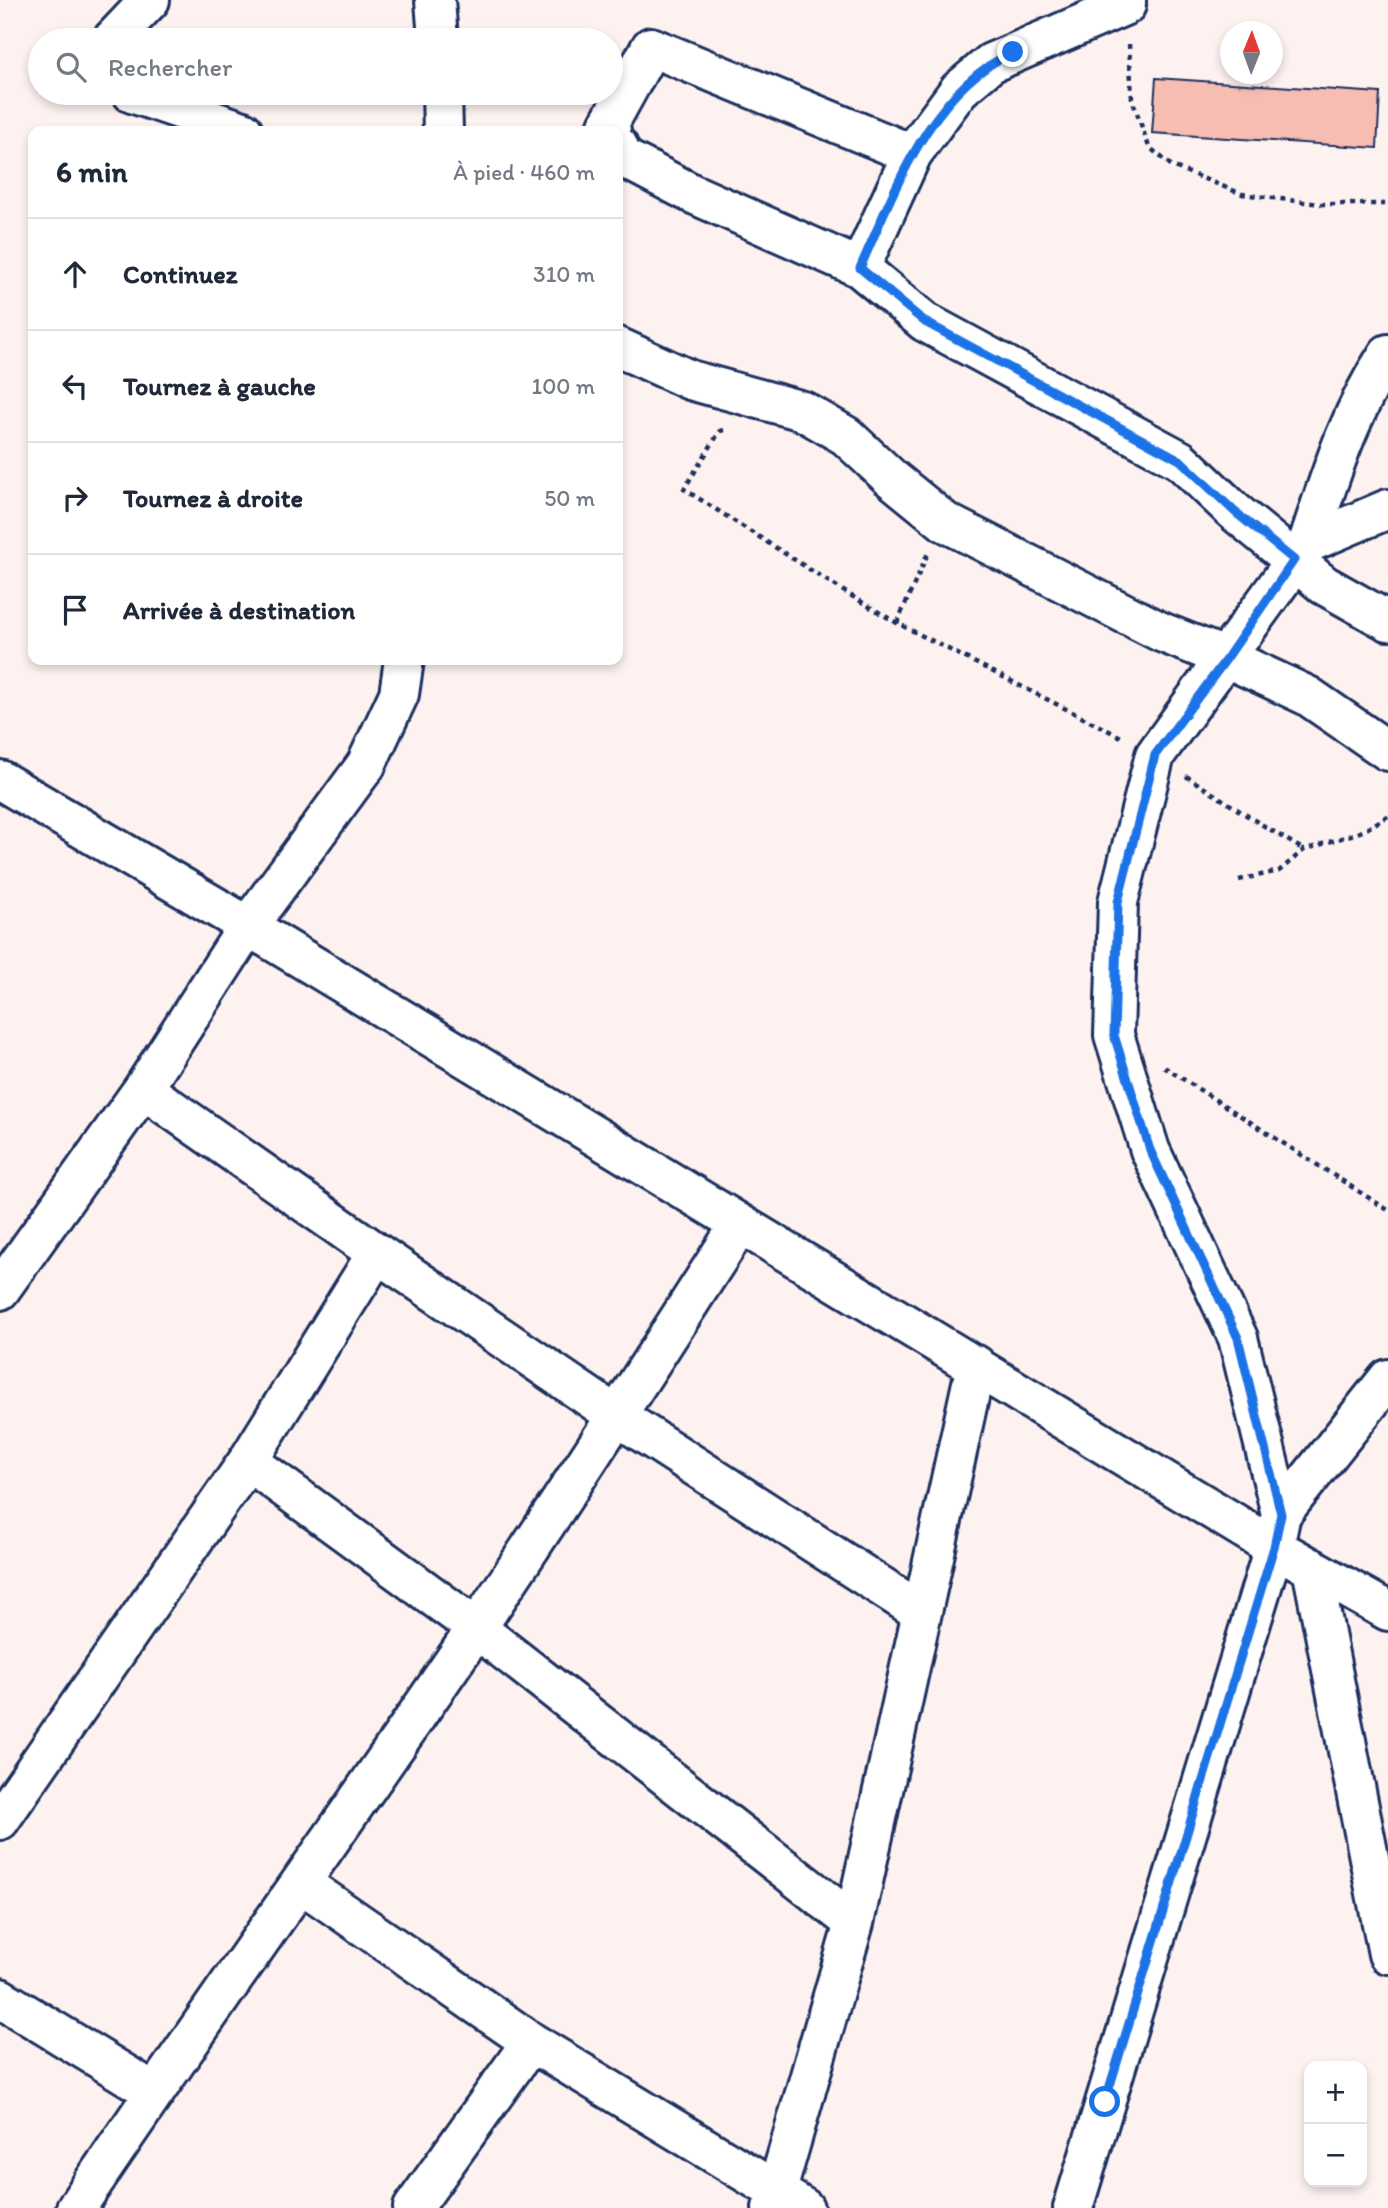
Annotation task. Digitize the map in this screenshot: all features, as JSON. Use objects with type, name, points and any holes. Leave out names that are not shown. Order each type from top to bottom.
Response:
[{"type":"street","points":[[123,28],[150,0]]},
{"type":"street","points":[[435,0],[437,28]]},
{"type":"street","points":[[860,268],[912,154],[959,90],[990,62],[1126,2]]},
{"type":"street","points":[[623,98],[651,47],[912,154]]},
{"type":"street","points":[[167,105],[228,126]]},
{"type":"street","points":[[442,105],[443,126]]},
{"type":"street","points":[[608,126],[619,105]]},
{"type":"street","points":[[623,158],[691,193],[860,268],[925,322],[1180,460],[1235,512],[1301,552],[1324,585],[1388,621]]},
{"type":"street","points":[[623,348],[690,380],[803,411],[846,436],[891,478],[945,522],[1161,632],[1227,658],[1308,696],[1388,751]]},
{"type":"street","points":[[1278,1531],[1238,1338],[1150,1150],[1114,1035],[1118,902],[1155,755],[1301,552],[1351,419],[1388,354]]},
{"type":"street","points":[[1301,552],[1388,509]]},
{"type":"street","points":[[0,1290],[143,1090],[248,926],[366,765],[399,694],[403,665]]},
{"type":"street","points":[[0,780],[248,926],[976,1366],[1278,1531],[1312,1568],[1388,1611]]},
{"type":"street","points":[[143,1090],[617,1416],[921,1612]]},
{"type":"street","points":[[76,2208],[476,1628],[740,1224]]},
{"type":"street","points":[[0,1820],[248,1461],[377,1253]]},
{"type":"street","points":[[301,1883],[531,2042],[784,2202],[854,1923],[976,1366]]},
{"type":"street","points":[[1073,2208],[1278,1531],[1388,1379]]},
{"type":"street","points":[[248,1461],[476,1628],[854,1923]]},
{"type":"street","points":[[1312,1568],[1388,1954]]},
{"type":"street","points":[[0,1998],[154,2092]]},
{"type":"street","points":[[413,2208],[531,2042]]},
{"type":"path","points":[[1126,2],[1132,99],[1149,147],[1172,166],[1242,194],[1320,204],[1388,204]]},
{"type":"path","points":[[732,427],[720,431],[684,489],[897,623],[1155,755],[1304,850]]},
{"type":"path","points":[[897,623],[919,569],[945,522]]},
{"type":"path","points":[[1238,880],[1279,871],[1304,850],[1363,831],[1388,816]]},
{"type":"path","points":[[1114,1035],[1388,1210]]},
{"type":"building","points":[[1156,78],[1380,93],[1377,148],[1152,133]]},
{"type":"route","points":[[1013,52],[990,62],[959,90],[912,154],[860,268],[925,322],[1180,460],[1235,512],[1294,560],[1227,658],[1155,755],[1118,902],[1114,1035],[1150,1150],[1238,1338],[1281,1514],[1274,1547],[1105,2102]]}]
